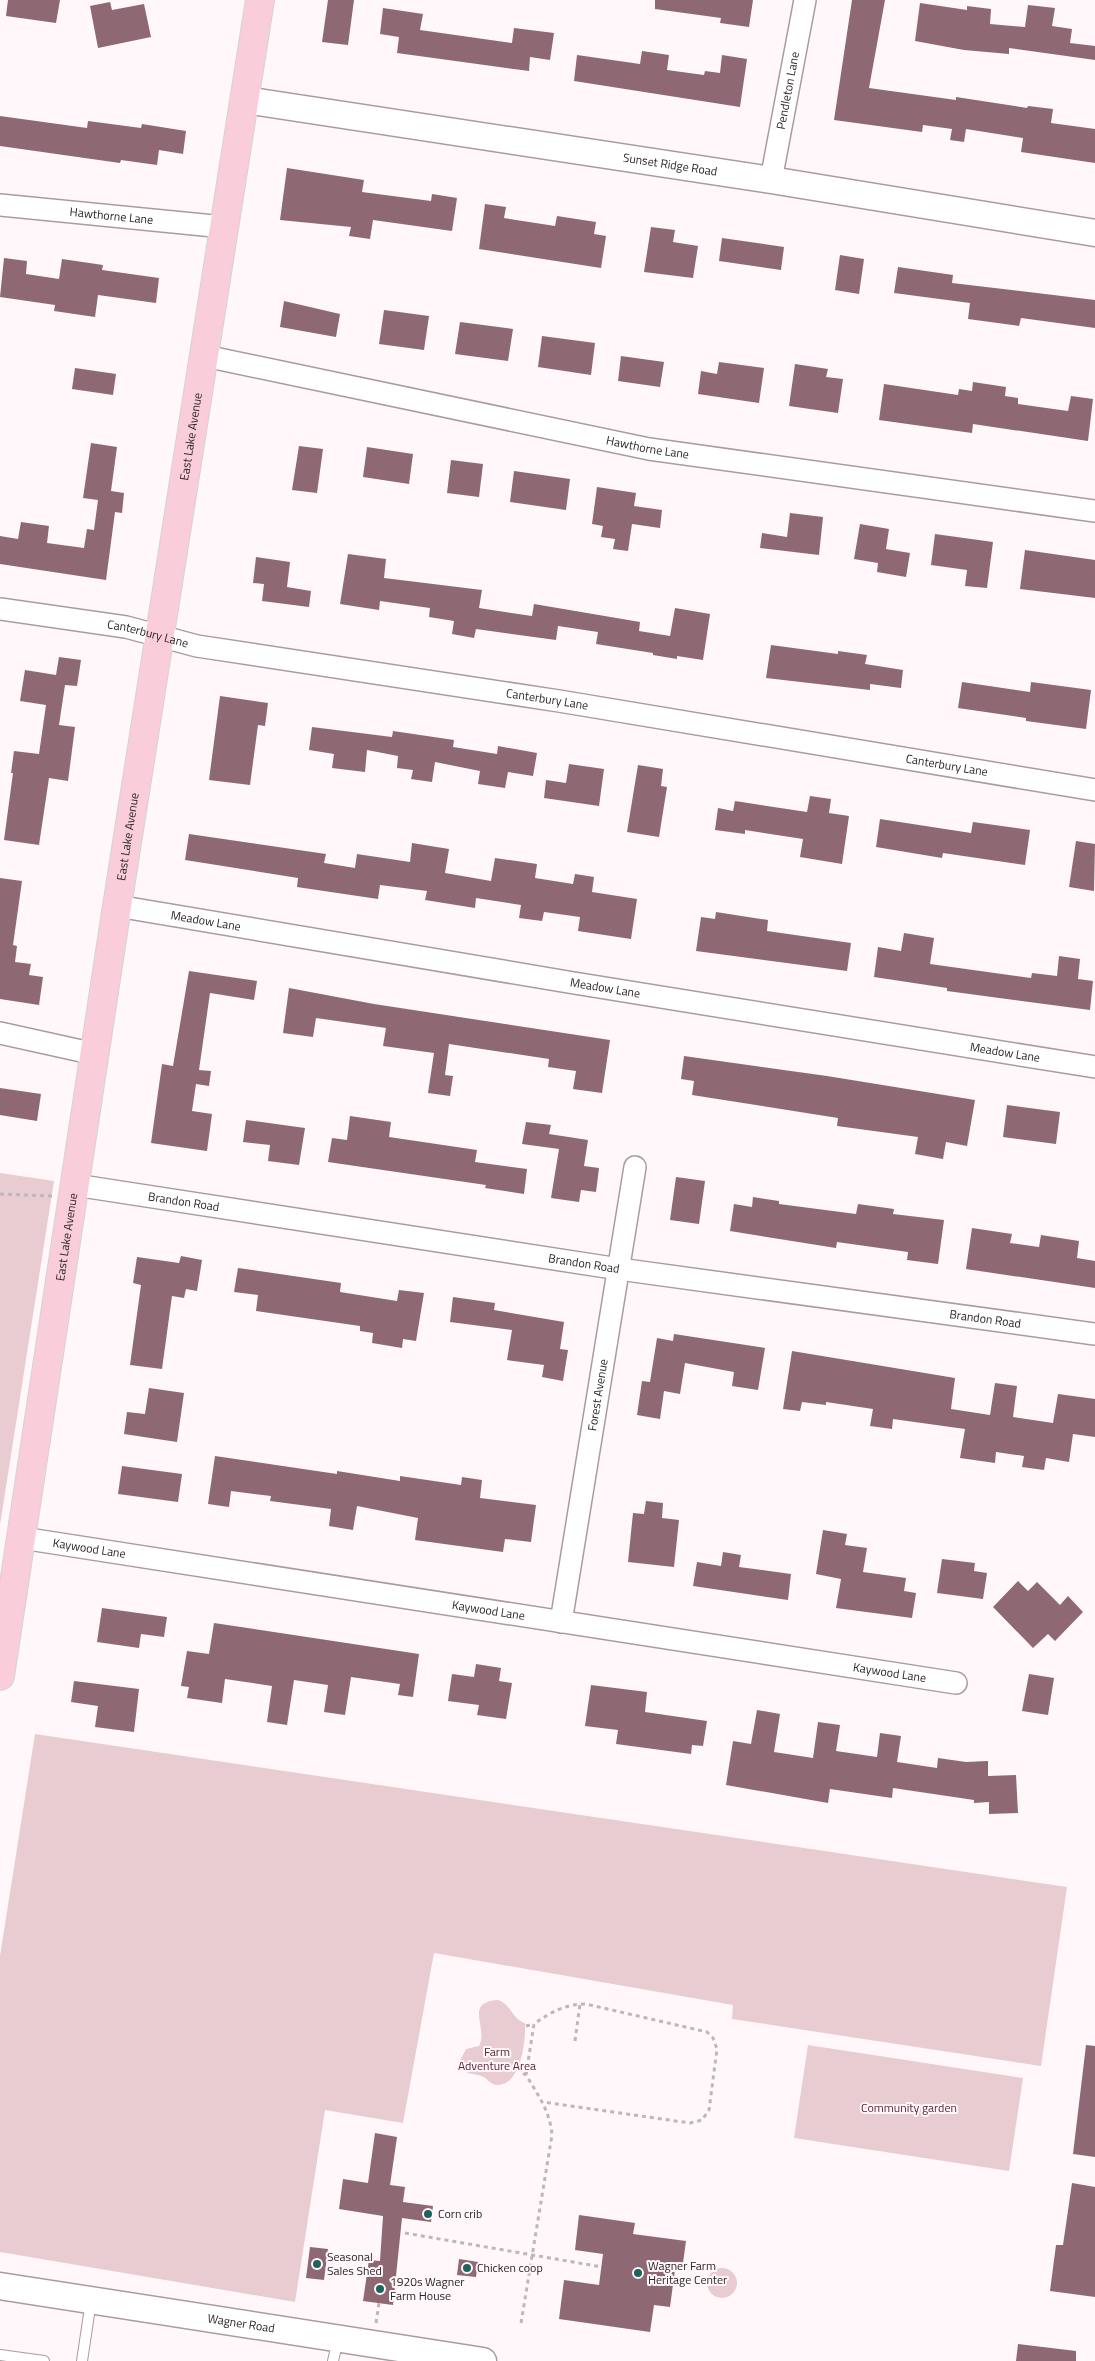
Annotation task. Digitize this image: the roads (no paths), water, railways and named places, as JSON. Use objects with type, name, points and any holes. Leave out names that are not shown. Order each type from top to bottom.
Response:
[{"type":"main road","name":"East Lake Avenue","points":[[0,1676],[116,906],[205,356],[260,0]]},
{"type":"street","name":"Pendleton Lane","points":[[771,180],[804,0]]},
{"type":"street","name":"Sunset Ridge Road","points":[[245,100],[771,180],[1095,232]]},
{"type":"street","name":"Hawthorne Lane","points":[[0,204],[224,228]]},
{"type":"street","name":"Hawthorne Lane","points":[[205,356],[649,449],[1095,511]]},
{"type":"street","name":"Canterbury Lane","points":[[0,609],[126,627],[197,646],[559,701],[1095,790]]},
{"type":"street","name":"Meadow Lane","points":[[116,906],[584,985],[1095,1066]]},
{"type":"street","points":[[0,1033],[94,1054]]},
{"type":"street","name":"Forest Avenue","points":[[561,1622],[635,1168]]},
{"type":"street","name":"Brandon Road","points":[[74,1191],[619,1269],[1095,1334]]},
{"type":"street","name":"Kaywood Lane","points":[[22,1538],[956,1683]]},
{"type":"street","name":"Wagner Road","points":[[0,2286],[91,2300],[335,2355],[483,2361]]},
{"type":"lane","points":[[82,2361],[91,2300]]},
{"type":"lane","points":[[0,2355],[44,2361]]},
{"type":"place","name":"Corn crib","points":[[428,2214]]},
{"type":"place","name":"Seasonal Sales Shed","points":[[317,2264]]},
{"type":"place","name":"Chicken coop","points":[[467,2268]]},
{"type":"place","name":"Wagner Farm Heritage Center","points":[[638,2273]]},
{"type":"place","name":"1920s Wagner Farm House","points":[[380,2289]]},
{"type":"park label","name":"Farm Adventure Area","points":[[497,2059]]},
{"type":"park label","name":"Community garden","points":[[909,2108]]}]
